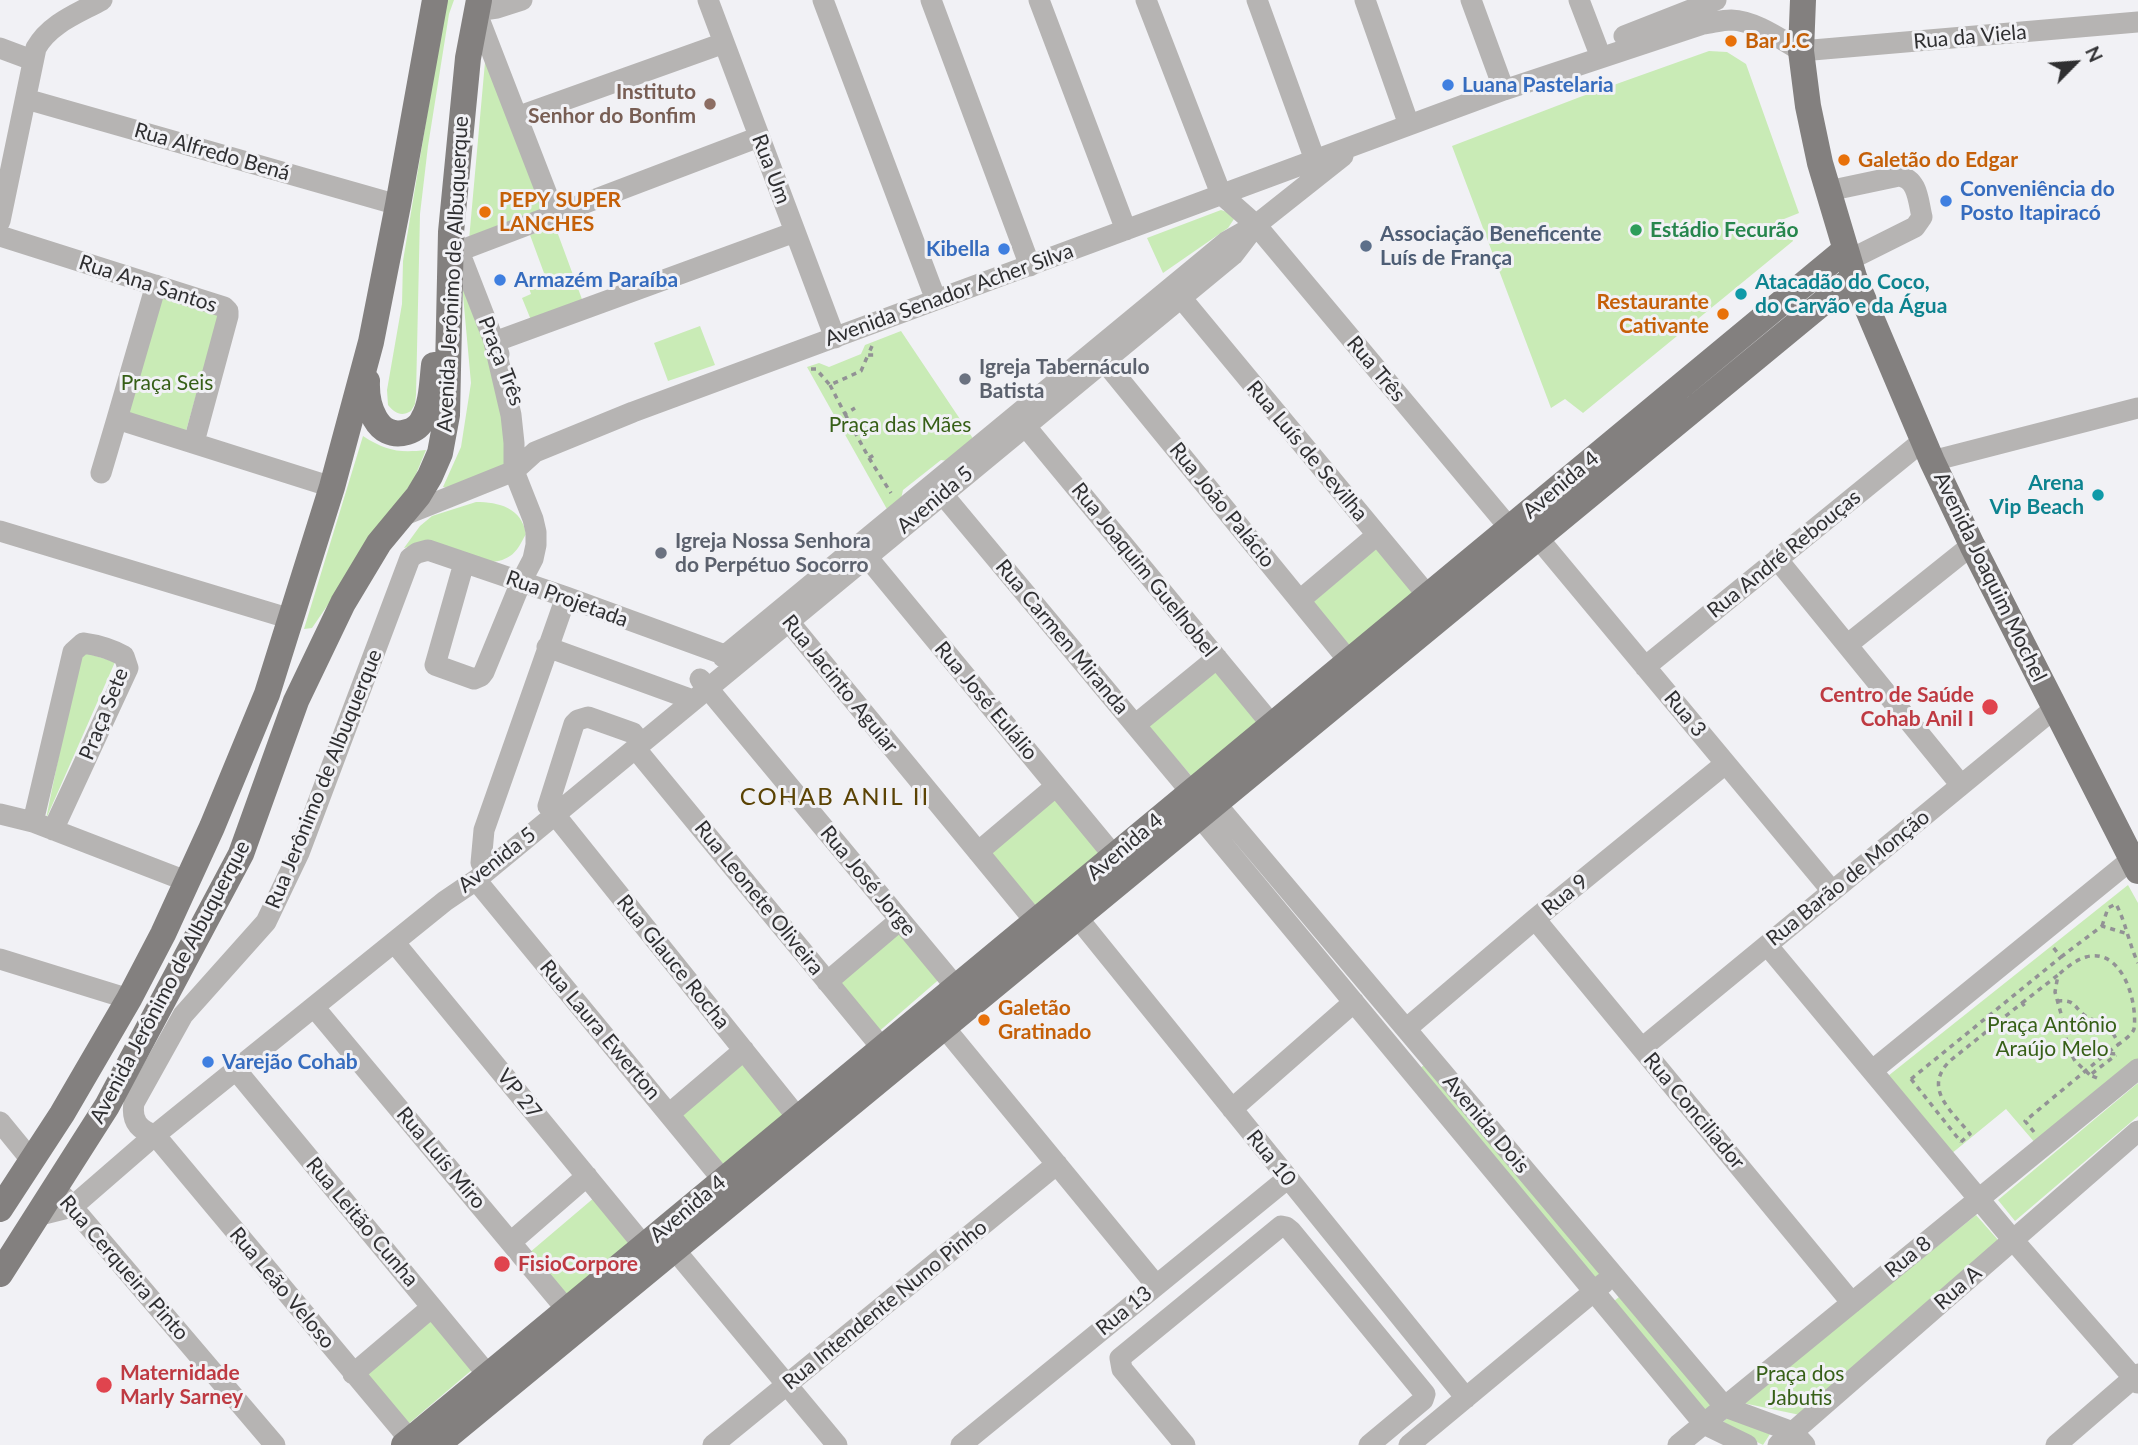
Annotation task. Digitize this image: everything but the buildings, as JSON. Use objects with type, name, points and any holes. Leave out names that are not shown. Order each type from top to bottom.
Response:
[{"type":"main road","name":"Avenida Jerônimo de Albuquerque","points":[[0,1209],[62,1114],[130,999],[212,827],[262,706],[332,487],[370,342],[435,0]]},
{"type":"main road","name":"Avenida Joaquim Mochel","points":[[1791,0],[1796,48],[1810,119],[1847,261]]},
{"type":"main road","name":"Avenida Joaquim Mochel","points":[[1803,0],[1793,89],[1803,141],[1822,210],[1972,545],[2135,865]]},
{"type":"main road","name":"Avenida Jerônimo de Albuquerque","points":[[0,1274],[172,1009],[241,854],[296,701],[331,625],[367,561],[418,496],[440,453],[446,429],[468,58],[477,5]]},
{"type":"main road","points":[[370,342],[366,389],[372,414],[388,431],[397,434],[409,432],[423,421],[429,401],[455,242]]},
{"type":"main road","name":"Avenida 4","points":[[407,1443],[488,1376],[534,1351],[674,1249],[723,1180],[798,1118],[852,1088],[944,1027],[1007,960],[1035,921],[1114,856],[1198,799],[1524,538],[1847,261]]},
{"type":"main road","name":"Avenida 4","points":[[437,1445],[534,1351],[567,1310],[644,1246],[697,1216],[852,1088],[882,1048],[956,987],[1007,960],[1077,917],[1272,725],[1349,661],[1436,606]]},
{"type":"street","points":[[0,221],[3,195],[36,48],[42,37],[54,27],[103,0]]},
{"type":"street","points":[[522,0],[497,8],[477,5],[555,215]]},
{"type":"street","name":"Rua Um","points":[[708,0],[835,338]]},
{"type":"street","points":[[823,0],[936,300]]},
{"type":"street","points":[[931,0],[1030,265]]},
{"type":"street","points":[[1040,0],[1126,230]]},
{"type":"street","points":[[1146,0],[1222,194]]},
{"type":"street","points":[[1257,0],[1315,160]]},
{"type":"street","points":[[1364,0],[1409,125]]},
{"type":"street","points":[[1471,0],[1504,90]]},
{"type":"street","points":[[1579,0],[1597,47]]},
{"type":"street","name":"Avenida Senador Acher Silva","points":[[1504,90],[1689,5],[1716,0]]},
{"type":"street","name":"Avenida Senador Acher Silva","points":[[402,516],[514,471],[535,452],[633,412],[1504,90],[1703,24],[1729,20],[1757,26],[1796,48]]},
{"type":"street","name":"Rua da Viela","points":[[1796,48],[2138,22]]},
{"type":"street","points":[[517,117],[724,43]]},
{"type":"street","points":[[0,48],[32,60]]},
{"type":"street","name":"Rua Alfredo Bená","points":[[26,99],[398,205]]},
{"type":"street","points":[[455,242],[555,215],[759,137]]},
{"type":"street","name":"Avenida 5","points":[[36,1216],[72,1207],[155,1135],[637,742],[783,615],[1176,292],[1233,255],[1256,225],[1358,144]]},
{"type":"street","points":[[1828,191],[1899,176],[1907,177],[1914,184],[1922,216],[1919,223],[1847,261]]},
{"type":"street","name":"Rua Três","points":[[1222,194],[1256,225],[1524,538]]},
{"type":"street","points":[[464,563],[435,665],[474,679],[484,672],[533,559],[536,545],[536,532],[514,471],[511,415],[494,342],[795,232]]},
{"type":"street","name":"Rua Ana Santos","points":[[0,236],[224,307],[228,311],[194,442]]},
{"type":"street","name":"Praça Três","points":[[455,242],[535,452]]},
{"type":"street","points":[[101,473],[156,285]]},
{"type":"street","name":"Rua Luís de Sevilha","points":[[1176,292],[1436,606]]},
{"type":"street","name":"Rua João Palácio","points":[[1100,355],[1349,661]]},
{"type":"street","points":[[1928,451],[2138,408]]},
{"type":"street","points":[[117,419],[332,487]]},
{"type":"street","name":"Rua Joaquim Guelhobel","points":[[1021,420],[1272,725]]},
{"type":"street","name":"Rua André Rebouças","points":[[1645,667],[1777,559],[1928,451]]},
{"type":"street","name":"Rua Carmen Miranda","points":[[938,488],[1198,799]]},
{"type":"street","points":[[0,530],[291,619]]},
{"type":"street","points":[[1300,600],[1377,535]]},
{"type":"street","name":"Rua 3","points":[[1524,538],[1645,667],[1832,891]]},
{"type":"street","points":[[1847,645],[1972,545]]},
{"type":"street","name":"Rua Projetada","points":[[410,558],[428,550],[725,655]]},
{"type":"street","name":"Rua José Eulálio","points":[[862,551],[1114,856]]},
{"type":"street","name":"Rua Jerônimo de Albuquerque","points":[[155,1135],[146,1132],[134,1120],[134,1103],[172,1009],[266,922],[299,853],[410,558]]},
{"type":"street","points":[[1777,559],[1961,785]]},
{"type":"street","points":[[478,872],[484,830],[566,597]]},
{"type":"street","name":"Avenida 5","points":[[694,690],[725,655],[783,615]]},
{"type":"street","name":"Rua Jacinto Aguiar","points":[[783,615],[1035,921]]},
{"type":"street","name":"Praça Sete","points":[[33,822],[73,652],[83,643],[114,650],[124,656],[128,668],[53,830]]},
{"type":"street","points":[[547,646],[694,690]]},
{"type":"street","points":[[1135,725],[1217,658]]},
{"type":"street","name":"Rua José Jorge","points":[[694,690],[900,920],[956,987]]},
{"type":"street","name":"Rua Barão de Monção","points":[[1642,1048],[2055,708]]},
{"type":"street","points":[[552,810],[574,724],[578,720],[588,717],[637,742]]},
{"type":"street","name":"Rua Leonete Oliveira","points":[[637,742],[882,1048]]},
{"type":"street","name":"Rua 9","points":[[1406,1029],[1535,919],[1726,764]]},
{"type":"street","points":[[978,852],[1056,786]]},
{"type":"street","name":"Avenida Dois","points":[[1198,799],[1354,1002],[1704,1424],[1747,1445]]},
{"type":"street","name":"Avenida Dois","points":[[1198,799],[1406,1029],[1725,1407],[1792,1441]]},
{"type":"street","name":"Rua Glauce Rocha","points":[[552,810],[798,1118]]},
{"type":"street","points":[[0,814],[33,822],[186,881]]},
{"type":"street","points":[[1873,1070],[2135,865]]},
{"type":"street","name":"Rua Laura Ewerton","points":[[478,872],[723,1180]]},
{"type":"street","name":"Rua 10","points":[[1077,917],[1466,1398]]},
{"type":"street","name":"Rua Conciliador","points":[[1535,919],[1852,1303]]},
{"type":"street","points":[[827,982],[900,920]]},
{"type":"street","name":"VP 27","points":[[394,942],[644,1246]]},
{"type":"street","points":[[1767,944],[2013,1240],[2136,1378],[2056,1445]]},
{"type":"street","points":[[0,959],[130,999]]},
{"type":"street","points":[[1232,1109],[1354,1002]]},
{"type":"street","name":"Rua Luís Miro","points":[[314,1007],[567,1310]]},
{"type":"street","points":[[944,1027],[1156,1285]]},
{"type":"street","points":[[669,1114],[744,1050]]},
{"type":"street","name":"Rua 8","points":[[1678,1445],[1979,1198],[2130,1063]]},
{"type":"street","name":"Rua Leitão Cunha","points":[[236,1069],[488,1376]]},
{"type":"street","points":[[0,1122],[32,1160]]},
{"type":"street","name":"Rua A","points":[[1792,1441],[2013,1240],[2138,1131]]},
{"type":"street","name":"Rua Leão Veloso","points":[[155,1135],[407,1443]]},
{"type":"street","name":"Rua Intendente Nuno Pinho","points":[[713,1445],[1057,1164]]},
{"type":"street","points":[[510,1242],[587,1176]]},
{"type":"street","name":"Rua 13","points":[[961,1445],[1288,1178]]},
{"type":"street","name":"Rua Cerqueira Pinto","points":[[54,1187],[275,1445]]},
{"type":"street","points":[[1185,1445],[1122,1368],[1120,1358],[1281,1226],[1291,1231],[1425,1394],[1423,1400],[1369,1445]]},
{"type":"street","points":[[674,1249],[837,1445]]},
{"type":"street","points":[[1409,1445],[1613,1275]]},
{"type":"street","points":[[353,1374],[432,1307]]},
{"type":"path","points":[[831,385],[861,371],[871,346],[880,342]]},
{"type":"path","points":[[868,355],[877,355]]},
{"type":"path","points":[[811,369],[816,369],[831,385],[869,458],[892,495]]},
{"type":"path","points":[[845,414],[855,408]]},
{"type":"path","points":[[869,458],[877,453]]},
{"type":"path","points":[[1900,1078],[1911,1079],[2102,926],[2108,908],[2116,904],[2124,918],[2138,963]]},
{"type":"path","points":[[2102,926],[2128,934]]},
{"type":"path","points":[[2051,945],[2061,957]]},
{"type":"path","points":[[1951,1150],[1970,1134],[1941,1098],[1937,1087],[1940,1075],[1951,1060],[2058,975],[2085,957],[2104,958],[2118,965],[2132,985],[2137,1007],[2134,1031],[2025,1121],[2040,1139]]},
{"type":"path","points":[[2058,975],[2054,992],[2068,1048],[2075,1061],[2090,1075],[2098,1077],[2096,1085]]},
{"type":"path","points":[[2056,1001],[2070,1000],[2082,1014],[2092,1020],[2106,1021],[2119,1044]]},
{"type":"path","points":[[2022,1003],[2026,1008]]},
{"type":"path","points":[[2107,1053],[2130,1063]]},
{"type":"path","points":[[2090,1075],[2116,1055]]},
{"type":"path","points":[[1911,1079],[1961,1142]]},
{"type":"green space","points":[[446,0],[454,0],[449,14],[428,146],[420,214],[416,395],[411,411],[401,414],[388,405],[387,390],[402,304],[403,261]]},
{"type":"green space","points":[[486,51],[548,210],[469,240]]},
{"type":"green space","name":"Estádio Fecurão","points":[[1709,51],[1727,52],[1746,64],[1799,213],[1784,219],[1793,241],[1583,413],[1565,399],[1551,408],[1452,146]]},
{"type":"green space","points":[[1221,210],[1230,213],[1234,219],[1228,228],[1163,273],[1147,238]]},
{"type":"green space","points":[[555,226],[583,302],[531,320],[522,298],[531,294],[527,282],[544,273],[530,235]]},
{"type":"green space","points":[[462,284],[491,360],[505,414],[504,465],[451,489],[443,487],[461,447],[471,383]]},
{"type":"green space","name":"Praça Seis","points":[[162,288],[220,311],[186,431],[124,412]]},
{"type":"green space","points":[[700,326],[715,365],[668,381],[654,343]]},
{"type":"green space","name":"Praça das Mães","points":[[901,331],[974,440],[949,461],[941,460],[903,490],[901,499],[888,511],[807,367],[819,363],[829,367],[861,354],[865,345]]},
{"type":"green space","points":[[363,436],[393,450],[426,450],[414,479],[312,628],[304,629]]},
{"type":"green space","points":[[476,502],[501,505],[520,518],[526,534],[510,556],[485,562],[430,549],[404,548],[420,526],[432,516]]},
{"type":"green space","points":[[1379,546],[1421,596],[1354,653],[1312,603]]},
{"type":"green space","points":[[80,651],[115,662],[46,819]]},
{"type":"green space","points":[[1214,668],[1262,726],[1195,780],[1146,724]]},
{"type":"green space","points":[[1057,798],[1104,854],[1036,909],[990,852]]},
{"type":"green space","name":"Praça Antônio Araújo Melo","points":[[2128,885],[2138,903],[2138,1061],[2036,1144],[2006,1109],[1951,1154],[1888,1076]]},
{"type":"green space","points":[[903,924],[943,976],[876,1034],[836,983]]},
{"type":"green space","points":[[743,1057],[790,1115],[723,1171],[676,1113]]},
{"type":"green space","points":[[1428,1062],[1608,1280],[1597,1289],[1419,1069]]},
{"type":"green space","points":[[2138,1083],[2138,1116],[2015,1221],[1998,1200]]},
{"type":"green space","points":[[595,1197],[637,1245],[569,1302],[529,1253]]},
{"type":"green space","name":"Praça dos Jabutis","points":[[1976,1215],[1998,1240],[1800,1415],[1743,1403]]},
{"type":"green space","points":[[1619,1297],[1713,1407],[1703,1417],[1609,1305]]},
{"type":"green space","points":[[429,1316],[473,1369],[406,1426],[360,1373]]},
{"type":"green space","points":[[1727,1418],[1770,1434],[1763,1445],[1721,1424]]},
{"type":"place","name":"Bar J.C","points":[[1731,41]]},
{"type":"place","name":"Luana Pastelaria","points":[[1448,85]]},
{"type":"place","name":"Instituto Senhor do Bonfim","points":[[710,104]]},
{"type":"place","name":"Galetão do Edgar","points":[[1844,160]]},
{"type":"place","name":"Conveniência do Posto Itapiracó","points":[[1946,201]]},
{"type":"place","name":"PEPY SUPER LANCHES","points":[[485,212]]},
{"type":"place","name":"Estádio Fecurão","points":[[1636,230]]},
{"type":"place","name":"Associação Beneficente Luís de França","points":[[1366,246]]},
{"type":"place","name":"Kibella","points":[[1004,249]]},
{"type":"place","name":"Armazém Paraíba","points":[[500,280]]},
{"type":"place","name":"Atacadão do Coco, do Carvão e da Água","points":[[1741,294]]},
{"type":"place","name":"Restaurante Cativante","points":[[1723,314]]},
{"type":"place","name":"Igreja Tabernáculo Batista","points":[[965,379]]},
{"type":"place","name":"Arena Vip Beach","points":[[2098,495]]},
{"type":"place","name":"Igreja Nossa Senhora do Perpétuo Socorro","points":[[661,553]]},
{"type":"place","name":"Centro de Saúde Cohab Anil I","points":[[1990,707]]},
{"type":"place","name":"Galetão Gratinado","points":[[984,1020]]},
{"type":"place","name":"Varejão Cohab","points":[[208,1062]]},
{"type":"place","name":"FisioCorpore","points":[[502,1264]]},
{"type":"place","name":"Maternidade Marly Sarney","points":[[104,1385]]},
{"type":"district","name":"COHAB ANIL II","points":[[835,797]]}]
